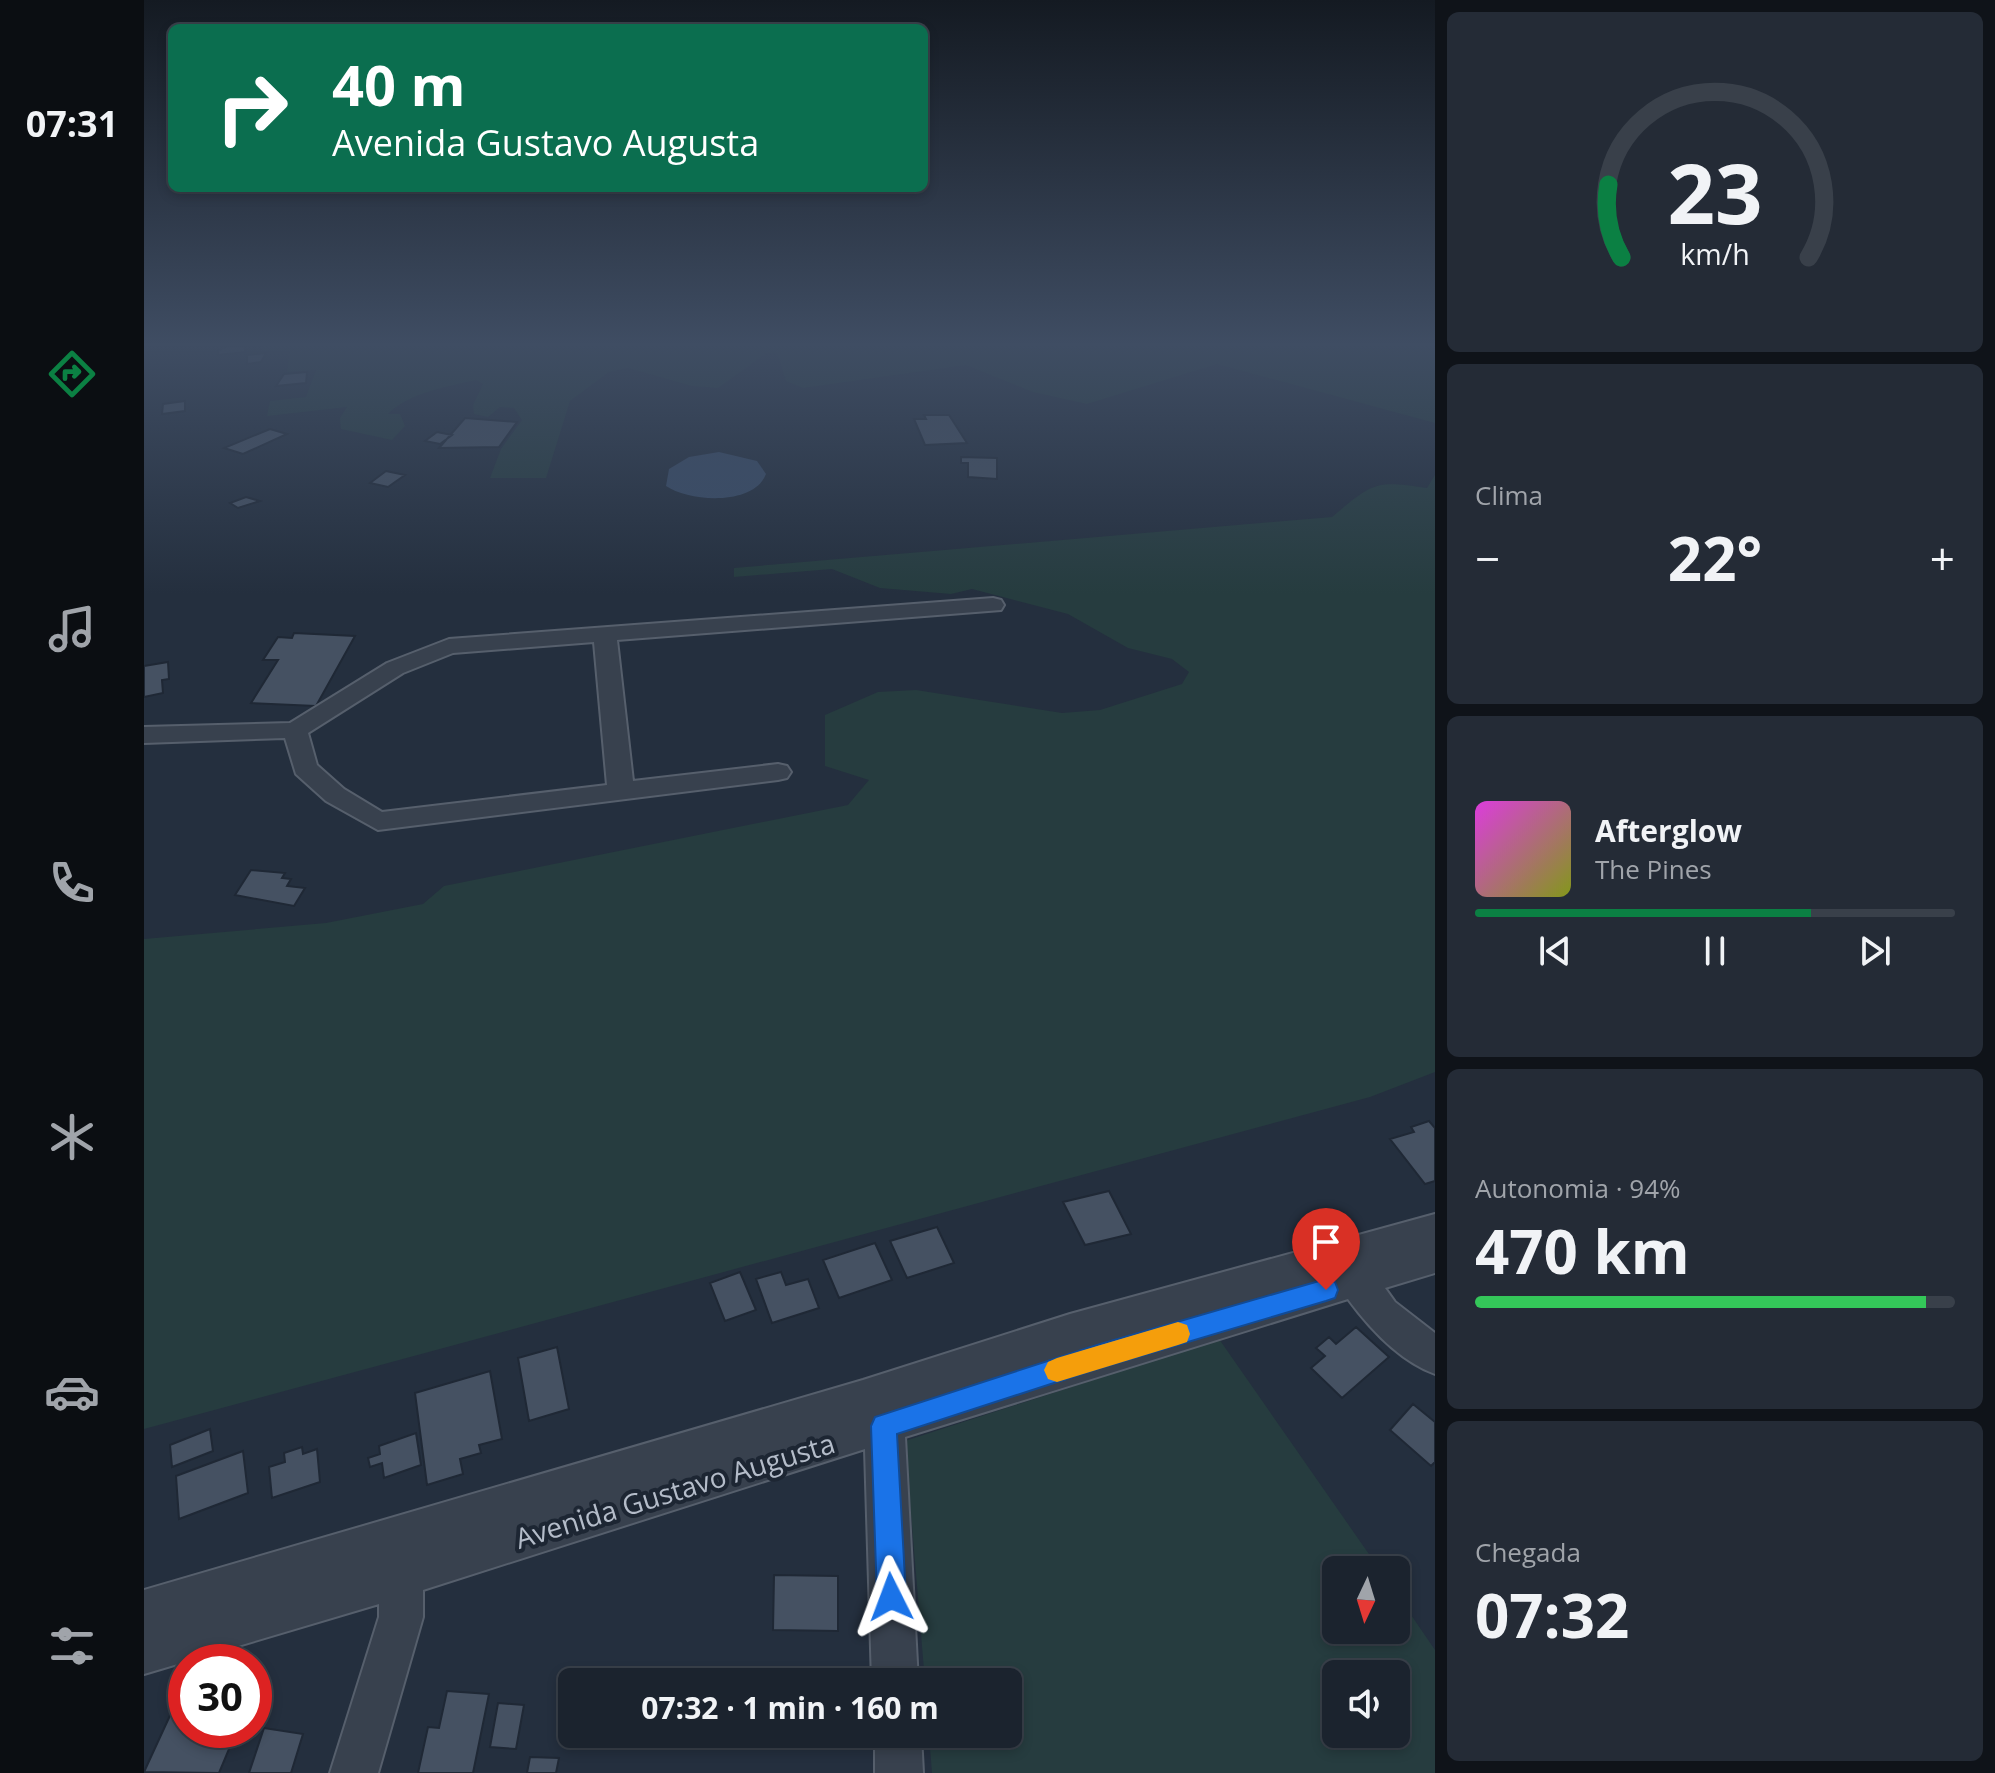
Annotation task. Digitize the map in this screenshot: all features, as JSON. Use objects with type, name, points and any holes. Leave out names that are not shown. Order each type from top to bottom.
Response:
[{"type":"street","points":[[144,735],[295,730],[395,668],[449,646],[605,637],[993,605]]},
{"type":"street","points":[[605,637],[621,792]]},
{"type":"street","points":[[295,730],[305,768],[335,795],[378,821],[778,772]]},
{"type":"street","name":"Avenida Gustavo Augusta","points":[[144,1612],[401,1556],[884,1426],[1097,1357],[1348,1270],[1435,1230]]},
{"type":"street","name":"Avenida Gustavo Augusta","points":[[144,1652],[401,1556],[1070,1332],[1348,1270],[1435,1257]]},
{"type":"street","points":[[1348,1270],[1382,1314],[1435,1356]]},
{"type":"street","points":[[884,1426],[894,1668]]},
{"type":"street","points":[[354,1773],[401,1617],[401,1556]]},
{"type":"street","points":[[898,1748],[899,1773]]},
{"type":"green space","points":[[341,429],[402,429],[392,440]]},
{"type":"green space","points":[[516,429],[561,429],[546,478],[490,478],[501,449]]},
{"type":"green space","points":[[1435,475],[1435,1072],[1370,1097],[144,1429],[144,939],[326,923],[423,904],[444,886],[848,805],[869,780],[825,766],[825,715],[878,692],[916,690],[1062,713],[1100,710],[1182,684],[1189,672],[1172,659],[1128,648],[1068,614],[972,589],[951,594],[880,588],[832,569],[734,577],[734,568],[1332,517],[1375,487],[1396,484],[1427,488]]},
{"type":"green space","points":[[1219,1339],[1370,1556],[1322,1556],[1322,1644],[1410,1644],[1410,1613],[1435,1650],[1435,1773],[932,1773],[930,1748],[1022,1748],[1022,1668],[924,1668],[905,1441]]},
{"type":"water","points":[[719,452],[757,461],[766,474],[749,492],[720,498],[690,495],[666,486],[669,469],[689,457]]},
{"type":"building","points":[[270,429],[287,434],[243,454],[224,448]]},
{"type":"building","points":[[456,429],[512,429],[499,447],[439,448]]},
{"type":"building","points":[[918,429],[958,429],[967,443],[925,445]]},
{"type":"building","points":[[437,432],[452,435],[440,444],[425,441]]},
{"type":"building","points":[[961,457],[997,458],[997,479],[968,477],[968,463],[961,463]]},
{"type":"building","points":[[386,471],[405,475],[388,487],[370,483]]},
{"type":"building","points":[[246,497],[260,501],[238,508],[230,503]]},
{"type":"building","points":[[294,633],[355,636],[316,706],[251,703],[278,660],[263,660],[278,637],[292,638]]},
{"type":"building","points":[[168,662],[169,679],[162,680],[163,693],[144,697],[144,666]]},
{"type":"building","points":[[251,870],[285,873],[282,878],[291,879],[287,886],[305,888],[294,906],[235,895]]},
{"type":"building","points":[[1429,1121],[1435,1128],[1435,1181],[1425,1184],[1390,1139],[1414,1132],[1411,1127]]},
{"type":"building","points":[[1109,1191],[1131,1234],[1085,1245],[1063,1202]]},
{"type":"building","points":[[937,1227],[954,1263],[907,1278],[890,1241]]},
{"type":"building","points":[[875,1243],[892,1280],[839,1298],[823,1260]]},
{"type":"building","points":[[740,1272],[756,1310],[725,1321],[710,1283]]},
{"type":"building","points":[[781,1272],[786,1285],[808,1279],[819,1308],[772,1323],[756,1279]]},
{"type":"building","points":[[1356,1327],[1389,1357],[1342,1398],[1311,1368],[1325,1356],[1316,1348],[1329,1337],[1336,1344]]},
{"type":"building","points":[[557,1347],[569,1409],[529,1421],[518,1358]]},
{"type":"building","points":[[490,1371],[502,1439],[479,1445],[481,1453],[460,1459],[463,1474],[427,1485],[415,1393]]},
{"type":"building","points":[[1413,1404],[1435,1422],[1435,1462],[1431,1466],[1390,1430]]},
{"type":"building","points":[[210,1429],[213,1451],[172,1467],[170,1445]]},
{"type":"building","points":[[416,1433],[421,1465],[384,1478],[382,1463],[370,1467],[368,1458],[380,1454],[379,1446]]},
{"type":"building","points":[[302,1447],[303,1454],[317,1449],[320,1482],[272,1498],[269,1467],[285,1462],[284,1453]]},
{"type":"building","points":[[243,1451],[248,1493],[179,1519],[176,1476]]},
{"type":"building","points":[[774,1575],[838,1576],[838,1631],[773,1630]]},
{"type":"building","points":[[447,1691],[489,1694],[473,1773],[418,1773],[428,1727],[439,1728]]},
{"type":"building","points":[[498,1703],[524,1705],[516,1749],[490,1747]]},
{"type":"building","points":[[168,1720],[168,1748],[229,1748],[219,1773],[144,1772]]},
{"type":"building","points":[[272,1729],[303,1734],[291,1773],[249,1773],[257,1748],[272,1748]]},
{"type":"building","points":[[530,1757],[559,1758],[556,1773],[527,1773]]},
{"type":"slow traffic","points":[[1057,1370],[1178,1334]]},
{"type":"route","points":[[891,1597],[884,1426],[1097,1357],[1326,1290]]}]
